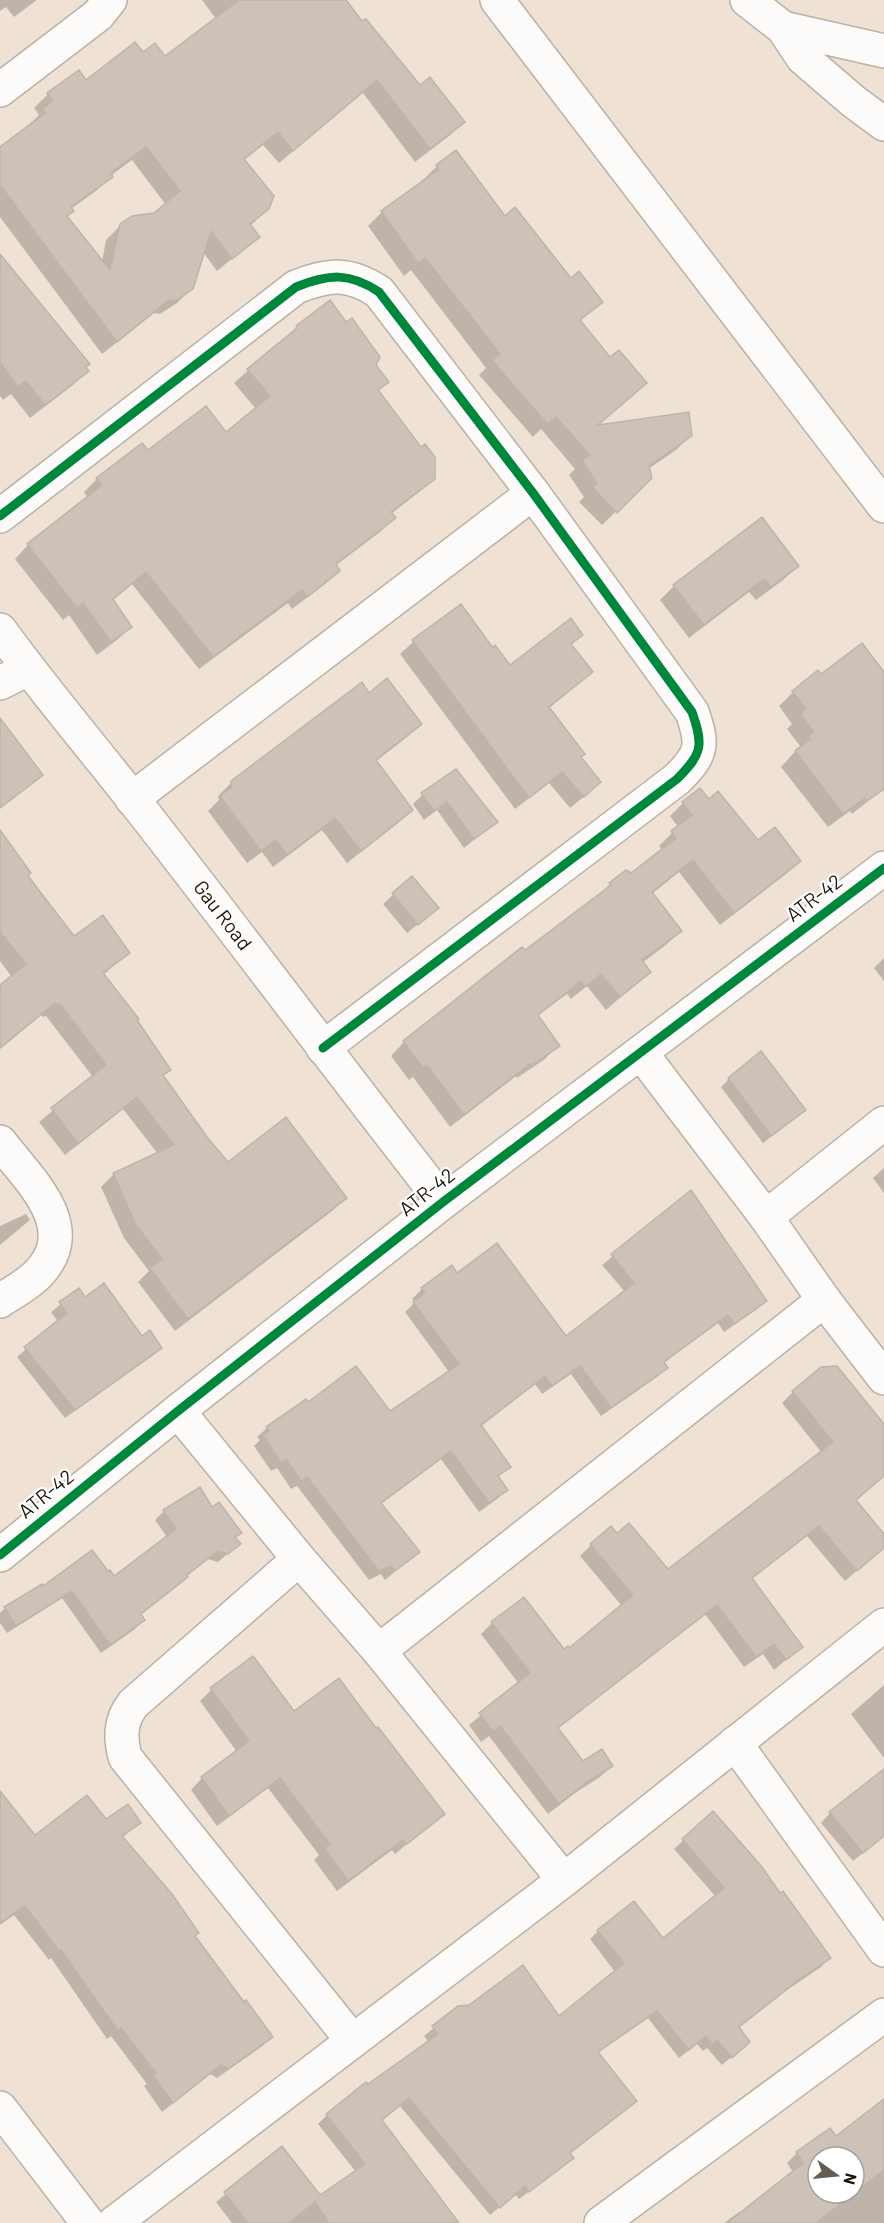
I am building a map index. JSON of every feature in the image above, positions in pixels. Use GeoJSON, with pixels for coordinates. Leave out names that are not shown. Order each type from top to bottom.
{"type":"FeatureCollection","features":[{"type":"Feature","properties":{"kind":"street"},"geometry":{"type":"LineString","coordinates":[[0,90],[98,15],[110,0]]}},
{"type":"Feature","properties":{"kind":"street"},"geometry":{"type":"LineString","coordinates":[[497,0],[884,506]]}},
{"type":"Feature","properties":{"kind":"street"},"geometry":{"type":"LineString","coordinates":[[747,0],[783,28],[803,58],[884,124]]}},
{"type":"Feature","properties":{"kind":"street"},"geometry":{"type":"LineString","coordinates":[[783,28],[884,51]]}},
{"type":"Feature","properties":{"kind":"street"},"geometry":{"type":"LineString","coordinates":[[0,516],[297,287],[316,279],[338,277],[361,280],[379,292],[533,493],[692,712],[700,735],[698,751],[691,764],[677,779],[322,1048]]}},
{"type":"Feature","properties":{"kind":"street"},"geometry":{"type":"LineString","coordinates":[[132,799],[533,493]]}},
{"type":"Feature","properties":{"kind":"street","name":"Gau Road"},"geometry":{"type":"LineString","coordinates":[[0,630],[14,676],[132,799],[443,1202]]}},
{"type":"Feature","properties":{"kind":"street","name":"ATR-42"},"geometry":{"type":"LineString","coordinates":[[0,1555],[177,1411],[443,1202],[884,868]]}},
{"type":"Feature","properties":{"kind":"street"},"geometry":{"type":"LineString","coordinates":[[641,1053],[766,1217],[824,1300],[884,1378]]}},
{"type":"Feature","properties":{"kind":"street"},"geometry":{"type":"LineString","coordinates":[[766,1217],[884,1123]]}},
{"type":"Feature","properties":{"kind":"street"},"geometry":{"type":"LineString","coordinates":[[0,1142],[44,1198],[56,1224],[55,1244],[48,1262],[36,1276],[0,1301]]}},
{"type":"Feature","properties":{"kind":"street"},"geometry":{"type":"LineString","coordinates":[[379,1651],[824,1300]]}},
{"type":"Feature","properties":{"kind":"street"},"geometry":{"type":"LineString","coordinates":[[177,1411],[298,1559],[379,1651],[564,1880]]}},
{"type":"Feature","properties":{"kind":"street"},"geometry":{"type":"LineString","coordinates":[[298,1559],[133,1704],[125,1714],[122,1743],[126,1757],[352,2040]]}},
{"type":"Feature","properties":{"kind":"street"},"geometry":{"type":"LineString","coordinates":[[114,2223],[564,1880],[884,1624]]}},
{"type":"Feature","properties":{"kind":"street"},"geometry":{"type":"LineString","coordinates":[[735,1743],[884,1950]]}},
{"type":"Feature","properties":{"kind":"street"},"geometry":{"type":"LineString","coordinates":[[601,2223],[884,2015]]}},
{"type":"Feature","properties":{"kind":"street"},"geometry":{"type":"LineString","coordinates":[[0,2108],[10,2143],[88,2223]]}},
{"type":"Feature","properties":{"kind":"building"},"geometry":{"type":"Polygon","coordinates":[[[239,0],[346,0],[362,21],[366,19],[420,85],[430,77],[465,122],[430,149],[377,80],[293,151],[278,132],[244,159],[274,196],[269,209],[250,224],[260,237],[232,259],[211,231],[193,289],[175,301],[169,300],[117,342],[0,185],[0,147],[45,113],[42,109],[53,101],[47,93],[79,70],[86,80],[135,42],[143,52],[155,43],[165,56],[239,0]],[[146,147],[111,173],[113,177],[71,207],[74,211],[67,216],[110,270],[120,224],[132,216],[154,213],[180,191],[146,147]]]}},
{"type":"Feature","properties":{"kind":"building"},"geometry":{"type":"Polygon","coordinates":[[[456,150],[505,216],[515,207],[571,278],[579,271],[603,302],[580,320],[610,357],[619,350],[647,383],[598,425],[689,412],[692,436],[649,466],[652,478],[617,513],[592,487],[597,483],[582,460],[590,455],[556,417],[548,424],[518,391],[492,360],[500,354],[425,258],[418,263],[381,211],[439,169],[436,165],[456,150]]]}},
{"type":"Feature","properties":{"kind":"building"},"geometry":{"type":"Polygon","coordinates":[[[0,254],[90,364],[86,367],[89,371],[45,405],[26,381],[18,387],[0,363],[0,254]]]}},
{"type":"Feature","properties":{"kind":"building"},"geometry":{"type":"Polygon","coordinates":[[[330,300],[346,322],[352,318],[380,357],[376,365],[389,382],[378,390],[421,447],[425,444],[435,457],[435,479],[391,512],[396,518],[336,564],[340,571],[307,597],[302,590],[213,657],[146,572],[113,599],[132,627],[111,642],[83,603],[77,608],[27,544],[102,485],[96,478],[142,443],[148,450],[206,406],[226,432],[270,396],[247,369],[330,300]]]}},
{"type":"Feature","properties":{"kind":"building"},"geometry":{"type":"Polygon","coordinates":[[[762,517],[799,566],[771,587],[764,579],[704,625],[673,585],[762,517]]]}},
{"type":"Feature","properties":{"kind":"building"},"geometry":{"type":"Polygon","coordinates":[[[461,604],[493,648],[495,645],[510,665],[571,618],[583,635],[571,644],[593,672],[549,707],[585,754],[581,757],[601,782],[584,797],[562,772],[529,798],[412,640],[461,604]]]}},
{"type":"Feature","properties":{"kind":"building"},"geometry":{"type":"Polygon","coordinates":[[[862,643],[884,672],[884,789],[867,801],[865,798],[843,814],[795,751],[810,739],[808,736],[814,732],[800,714],[806,709],[792,691],[818,670],[821,674],[862,643]]]}},
{"type":"Feature","properties":{"kind":"building"},"geometry":{"type":"Polygon","coordinates":[[[387,678],[422,724],[376,760],[413,810],[361,851],[335,818],[287,855],[276,840],[261,851],[220,796],[232,787],[231,781],[362,682],[369,693],[387,678]]]}},
{"type":"Feature","properties":{"kind":"building"},"geometry":{"type":"Polygon","coordinates":[[[0,718],[43,775],[0,808],[0,718]]]}},
{"type":"Feature","properties":{"kind":"building"},"geometry":{"type":"Polygon","coordinates":[[[456,769],[498,822],[474,839],[447,802],[434,811],[421,793],[456,769]]]}},
{"type":"Feature","properties":{"kind":"building"},"geometry":{"type":"Polygon","coordinates":[[[700,788],[709,799],[718,791],[758,840],[775,827],[801,861],[734,913],[693,860],[652,892],[682,931],[642,960],[651,972],[620,997],[601,974],[585,987],[581,981],[538,1015],[560,1046],[531,1066],[530,1064],[464,1115],[427,1065],[423,1068],[403,1041],[522,947],[525,950],[611,885],[609,883],[626,870],[631,873],[676,838],[671,831],[692,815],[682,802],[700,788]]]}},
{"type":"Feature","properties":{"kind":"building"},"geometry":{"type":"Polygon","coordinates":[[[0,830],[31,873],[28,876],[74,936],[103,915],[130,953],[103,973],[139,1019],[137,1020],[171,1070],[163,1075],[207,1137],[228,1162],[286,1117],[347,1198],[188,1319],[150,1268],[162,1259],[136,1225],[113,1173],[174,1145],[137,1097],[78,1144],[51,1108],[106,1065],[60,1004],[55,1003],[0,1048],[0,985],[26,964],[0,932],[0,830]]]}},
{"type":"Feature","properties":{"kind":"building"},"geometry":{"type":"Polygon","coordinates":[[[412,876],[439,908],[418,925],[392,893],[412,876]]]}},
{"type":"Feature","properties":{"kind":"building"},"geometry":{"type":"Polygon","coordinates":[[[761,1051],[806,1110],[771,1136],[728,1078],[761,1051]]]}},
{"type":"Feature","properties":{"kind":"building"},"geometry":{"type":"Polygon","coordinates":[[[691,1190],[767,1301],[734,1324],[728,1315],[664,1362],[668,1368],[611,1408],[580,1366],[552,1386],[545,1376],[481,1425],[511,1467],[498,1476],[508,1490],[489,1503],[451,1451],[381,1503],[420,1552],[395,1571],[391,1566],[379,1571],[307,1477],[301,1481],[286,1459],[281,1463],[263,1435],[269,1431],[266,1427],[306,1399],[308,1402],[356,1366],[390,1411],[459,1364],[413,1302],[425,1293],[421,1288],[452,1265],[457,1273],[497,1243],[566,1336],[634,1283],[611,1254],[691,1190]]]}},
{"type":"Feature","properties":{"kind":"building"},"geometry":{"type":"Polygon","coordinates":[[[104,1283],[142,1336],[150,1330],[162,1348],[75,1410],[24,1347],[67,1313],[59,1302],[79,1288],[85,1297],[104,1283]]]}},
{"type":"Feature","properties":{"kind":"building"},"geometry":{"type":"Polygon","coordinates":[[[837,1366],[884,1424],[884,1476],[856,1500],[884,1534],[884,1548],[857,1571],[819,1526],[752,1578],[803,1647],[786,1660],[774,1644],[756,1657],[717,1605],[558,1728],[583,1761],[602,1749],[613,1766],[587,1782],[559,1804],[500,1726],[493,1732],[479,1713],[530,1673],[491,1622],[524,1597],[564,1649],[568,1646],[569,1648],[633,1595],[590,1544],[611,1526],[617,1533],[629,1523],[668,1569],[833,1442],[792,1391],[821,1367],[837,1366]]]}},
{"type":"Feature","properties":{"kind":"building"},"geometry":{"type":"Polygon","coordinates":[[[200,1487],[212,1507],[219,1502],[242,1533],[235,1537],[241,1544],[228,1554],[218,1551],[187,1575],[188,1577],[141,1614],[145,1620],[110,1645],[72,1591],[16,1626],[4,1607],[42,1584],[43,1586],[92,1550],[114,1576],[176,1529],[163,1510],[200,1487]]]}},
{"type":"Feature","properties":{"kind":"building"},"geometry":{"type":"Polygon","coordinates":[[[253,1656],[294,1711],[339,1678],[445,1814],[407,1844],[403,1840],[348,1881],[324,1848],[330,1844],[280,1778],[229,1816],[201,1777],[249,1741],[210,1688],[253,1656]]]}},
{"type":"Feature","properties":{"kind":"building"},"geometry":{"type":"Polygon","coordinates":[[[884,1769],[884,1836],[863,1853],[829,1812],[884,1769]]]}},
{"type":"Feature","properties":{"kind":"building"},"geometry":{"type":"Polygon","coordinates":[[[0,1791],[35,1835],[87,1795],[106,1819],[128,1804],[141,1823],[122,1836],[172,1894],[199,1933],[195,1936],[273,2037],[228,2069],[221,2065],[173,2103],[153,2075],[156,2073],[121,2028],[118,2031],[61,1950],[59,1951],[25,1906],[0,1923],[0,1791]]]}},
{"type":"Feature","properties":{"kind":"building"},"geometry":{"type":"Polygon","coordinates":[[[713,1811],[762,1867],[780,1893],[783,1891],[831,1958],[797,1981],[739,2027],[750,2042],[732,2058],[717,2040],[712,2044],[706,2036],[689,2050],[657,2011],[598,2052],[637,2101],[570,2153],[574,2158],[529,2192],[525,2186],[500,2208],[409,2098],[382,2120],[459,2223],[329,2223],[315,2202],[289,2223],[248,2223],[224,2192],[282,2146],[320,2195],[365,2164],[326,2114],[366,2082],[368,2084],[438,2034],[432,2026],[458,2006],[469,2005],[523,1965],[559,2016],[624,1963],[597,1930],[634,1901],[663,1938],[724,1888],[682,1839],[713,1811]]]}},
{"type":"Feature","properties":{"kind":"building"},"geometry":{"type":"Polygon","coordinates":[[[884,2099],[884,2170],[866,2184],[866,2145],[806,2145],[806,2205],[839,2205],[816,2223],[727,2223],[803,2163],[796,2152],[830,2128],[836,2136],[884,2099]]]}},
{"type":"Feature","properties":{"kind":"cycle path"},"geometry":{"type":"LineString","coordinates":[[0,516],[296,287],[319,279],[348,278],[379,292],[533,493],[692,712],[698,733],[698,749],[692,763],[677,779],[323,1048]]}},
{"type":"Feature","properties":{"kind":"cycle path"},"geometry":{"type":"LineString","coordinates":[[0,1555],[443,1202],[884,868]]}}]}
